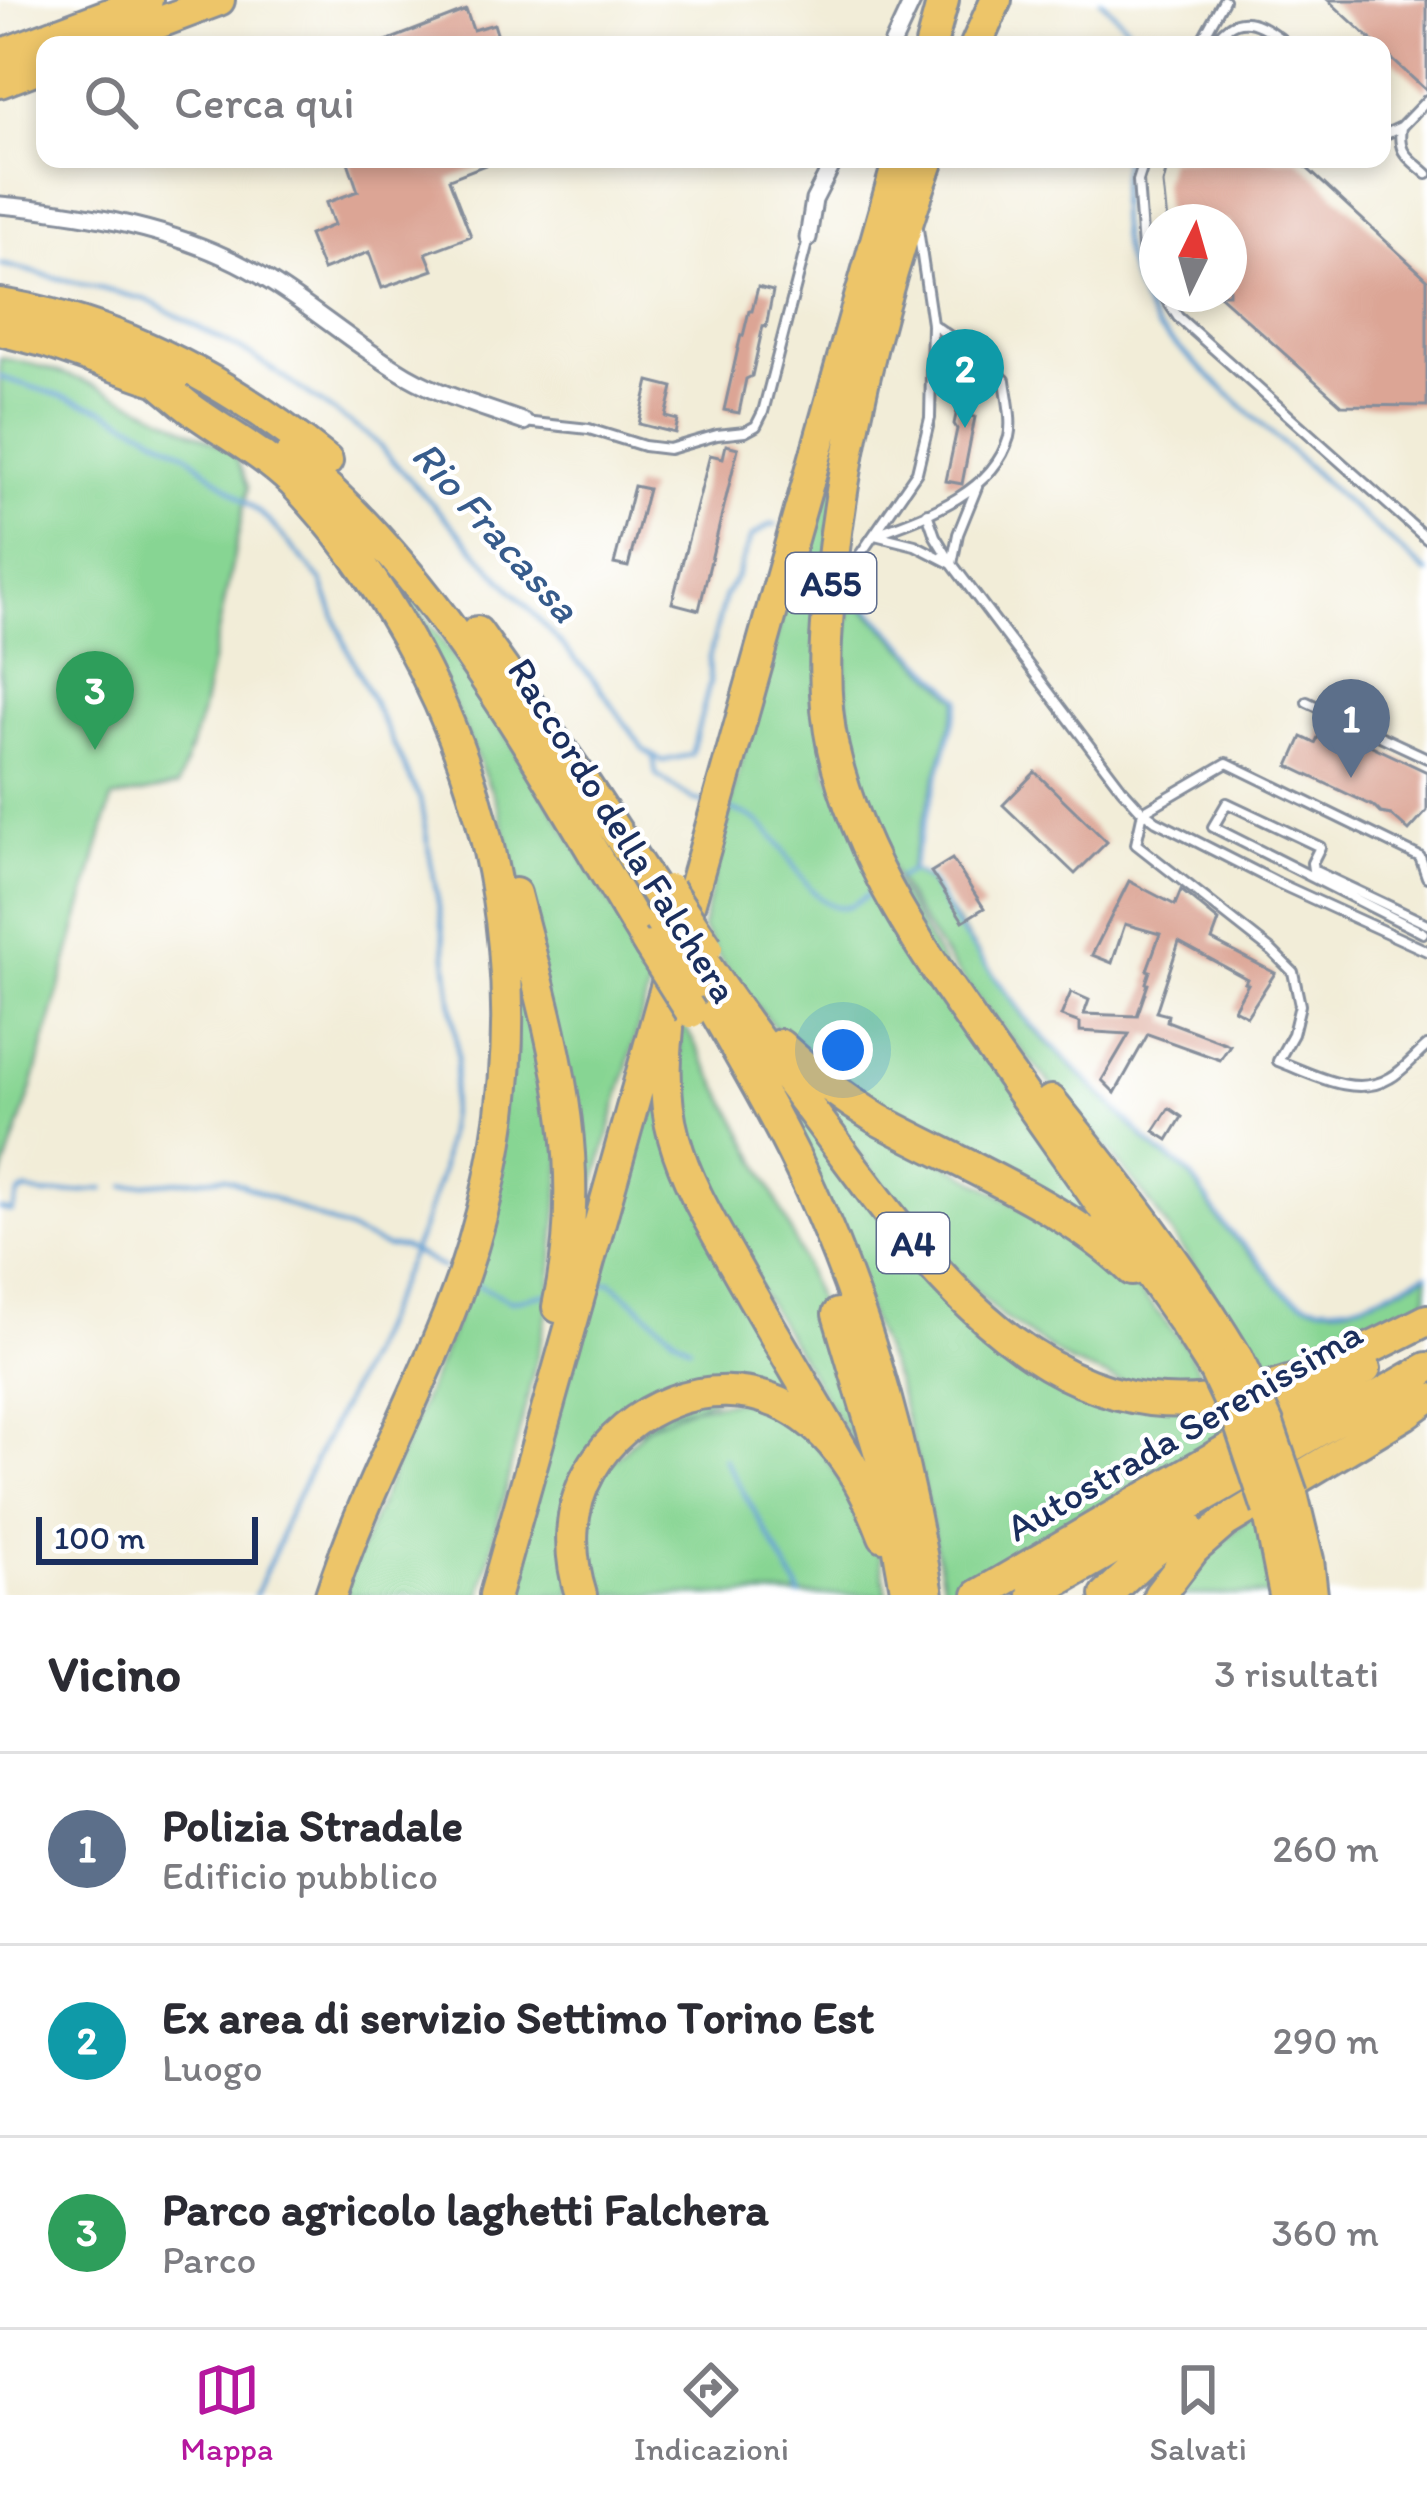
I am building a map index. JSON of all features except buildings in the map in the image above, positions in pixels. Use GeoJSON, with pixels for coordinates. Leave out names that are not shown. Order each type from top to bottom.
{"type":"FeatureCollection","features":[{"type":"Feature","properties":{"kind":"highway"},"geometry":{"type":"LineString","coordinates":[[50,36],[146,0]]}},
{"type":"Feature","properties":{"kind":"highway"},"geometry":{"type":"LineString","coordinates":[[123,36],[219,0]]}},
{"type":"Feature","properties":{"kind":"highway"},"geometry":{"type":"LineString","coordinates":[[933,36],[943,0]]}},
{"type":"Feature","properties":{"kind":"highway"},"geometry":{"type":"LineString","coordinates":[[980,36],[996,0]]}},
{"type":"Feature","properties":{"kind":"highway"},"geometry":{"type":"LineString","coordinates":[[0,55],[36,41]]}},
{"type":"Feature","properties":{"kind":"highway"},"geometry":{"type":"LineString","coordinates":[[0,82],[36,68]]}},
{"type":"Feature","properties":{"kind":"highway","name":"A55"},"geometry":{"type":"LineString","coordinates":[[856,1473],[698,1200],[673,1137],[665,1086],[666,1046],[704,851],[896,168]]}},
{"type":"Feature","properties":{"kind":"highway","name":"A55"},"geometry":{"type":"LineString","coordinates":[[926,168],[894,262],[854,423],[836,534],[825,671],[833,748],[858,826],[902,916],[950,990],[1003,1042],[1181,1268],[1226,1364]]}},
{"type":"Feature","properties":{"kind":"highway","name":"Raccordo della Falchera"},"geometry":{"type":"LineString","coordinates":[[0,304],[62,318],[156,352],[257,408],[329,462],[417,551],[456,602],[637,864],[660,915]]}},
{"type":"Feature","properties":{"kind":"highway","name":"Raccordo della Falchera"},"geometry":{"type":"LineString","coordinates":[[0,330],[155,379],[238,418],[341,500],[391,553],[660,915],[700,976],[831,1295],[917,1593]]}},
{"type":"Feature","properties":{"kind":"highway"},"geometry":{"type":"LineString","coordinates":[[155,379],[295,484],[376,586],[420,662],[502,840],[560,1069],[572,1165],[564,1280],[514,1531]]}},
{"type":"Feature","properties":{"kind":"highway"},"geometry":{"type":"LineString","coordinates":[[331,1595],[464,1274],[485,1203],[500,1120],[508,1037],[506,952],[487,836],[454,738]]}},
{"type":"Feature","properties":{"kind":"highway"},"geometry":{"type":"LineString","coordinates":[[495,1595],[704,851]]}},
{"type":"Feature","properties":{"kind":"highway","name":"A4"},"geometry":{"type":"LineString","coordinates":[[660,915],[700,976],[916,1247],[979,1313],[1065,1373],[1124,1396],[1210,1399],[1328,1367],[1427,1320]]}},
{"type":"Feature","properties":{"kind":"highway"},"geometry":{"type":"LineString","coordinates":[[700,976],[758,1020],[826,1086],[879,1120],[1091,1235],[1226,1364],[1240,1422],[1308,1559],[1312,1595]]}},
{"type":"Feature","properties":{"kind":"highway"},"geometry":{"type":"LineString","coordinates":[[950,990],[1183,1321]]}},
{"type":"Feature","properties":{"kind":"highway","name":"Autostrada Serenissima"},"geometry":{"type":"LineString","coordinates":[[979,1595],[1427,1332]]}},
{"type":"Feature","properties":{"kind":"highway","name":"Autostrada Serenissima"},"geometry":{"type":"LineString","coordinates":[[1033,1595],[1427,1368]]}},
{"type":"Feature","properties":{"kind":"highway"},"geometry":{"type":"LineString","coordinates":[[1106,1595],[1176,1534],[1427,1388]]}},
{"type":"Feature","properties":{"kind":"highway"},"geometry":{"type":"LineString","coordinates":[[581,1595],[574,1568],[573,1527],[589,1472],[636,1420],[668,1402],[722,1391],[781,1404],[824,1435],[856,1473],[917,1593]]}},
{"type":"Feature","properties":{"kind":"highway"},"geometry":{"type":"LineString","coordinates":[[1159,1595],[1194,1549],[1225,1522],[1427,1398]]}},
{"type":"Feature","properties":{"kind":"highway"},"geometry":{"type":"LineString","coordinates":[[1280,1501],[1286,1595]]}},
{"type":"Feature","properties":{"kind":"street"},"geometry":{"type":"LineString","coordinates":[[896,36],[913,0]]}},
{"type":"Feature","properties":{"kind":"street"},"geometry":{"type":"LineString","coordinates":[[808,238],[814,200],[830,168]]}},
{"type":"Feature","properties":{"kind":"street"},"geometry":{"type":"LineString","coordinates":[[0,205],[113,222],[224,256],[305,303],[414,380],[524,422]]}},
{"type":"Feature","properties":{"kind":"lane"},"geometry":{"type":"LineString","coordinates":[[1204,36],[1224,0]]}},
{"type":"Feature","properties":{"kind":"lane"},"geometry":{"type":"LineString","coordinates":[[1219,36],[1237,22],[1267,26],[1278,36]]}},
{"type":"Feature","properties":{"kind":"lane"},"geometry":{"type":"LineString","coordinates":[[1391,132],[1427,100]]}},
{"type":"Feature","properties":{"kind":"lane"},"geometry":{"type":"LineString","coordinates":[[1401,127],[1403,153],[1427,174]]}},
{"type":"Feature","properties":{"kind":"lane"},"geometry":{"type":"LineString","coordinates":[[842,592],[853,565],[917,472],[930,418],[932,324],[919,219],[935,168]]}},
{"type":"Feature","properties":{"kind":"lane"},"geometry":{"type":"LineString","coordinates":[[1140,204],[1142,168]]}},
{"type":"Feature","properties":{"kind":"lane"},"geometry":{"type":"LineString","coordinates":[[524,422],[589,429],[657,448],[679,448],[752,429],[763,412],[808,238]]}},
{"type":"Feature","properties":{"kind":"lane"},"geometry":{"type":"LineString","coordinates":[[1175,312],[1427,539]]}},
{"type":"Feature","properties":{"kind":"lane"},"geometry":{"type":"LineString","coordinates":[[875,535],[927,514],[977,485],[995,464],[1010,434],[1005,380],[932,324]]}},
{"type":"Feature","properties":{"kind":"lane"},"geometry":{"type":"LineString","coordinates":[[952,564],[977,485]]}},
{"type":"Feature","properties":{"kind":"lane"},"geometry":{"type":"LineString","coordinates":[[927,514],[952,564],[1143,812],[1278,883],[1422,950],[1426,928]]}},
{"type":"Feature","properties":{"kind":"lane"},"geometry":{"type":"LineString","coordinates":[[875,535],[916,545],[952,564]]}},
{"type":"Feature","properties":{"kind":"lane"},"geometry":{"type":"LineString","coordinates":[[825,671],[838,625]]}},
{"type":"Feature","properties":{"kind":"lane"},"geometry":{"type":"LineString","coordinates":[[1306,702],[1427,758]]}},
{"type":"Feature","properties":{"kind":"lane"},"geometry":{"type":"LineString","coordinates":[[1427,877],[1420,857],[1227,763],[1143,812],[1136,844],[1293,972],[1300,1005],[1293,1034],[1278,1061],[1342,1084],[1368,1086],[1390,1078],[1427,1046]]}},
{"type":"Feature","properties":{"kind":"lane"},"geometry":{"type":"LineString","coordinates":[[1227,803],[1320,847],[1313,870],[1426,928],[1214,827],[1227,803]]}},
{"type":"Feature","properties":{"kind":"green space"},"geometry":{"type":"Polygon","coordinates":[[[853,354],[827,771],[1101,1228],[890,1118],[784,1039],[733,978],[702,928],[734,789],[853,354]]]}},
{"type":"Feature","properties":{"kind":"green space"},"geometry":{"type":"Polygon","coordinates":[[[0,358],[91,384],[234,452],[248,487],[201,715],[178,786],[112,799],[32,1088],[0,1184],[0,358]]]}},
{"type":"Feature","properties":{"kind":"green space"},"geometry":{"type":"Polygon","coordinates":[[[363,539],[480,695],[653,973],[581,1235],[530,924],[498,806],[448,692],[363,539]]]}},
{"type":"Feature","properties":{"kind":"green space"},"geometry":{"type":"Polygon","coordinates":[[[853,598],[958,700],[909,869],[928,881],[1028,1024],[1159,1154],[1188,1175],[1223,1226],[1284,1292],[1306,1303],[1341,1307],[1376,1298],[1427,1275],[1427,1304],[1344,1349],[1266,1377],[1144,1195],[975,995],[914,910],[889,864],[862,791],[848,715],[845,656],[853,598]]]}},
{"type":"Feature","properties":{"kind":"green space"},"geometry":{"type":"Polygon","coordinates":[[[519,950],[562,1157],[549,1305],[481,1595],[341,1595],[456,1321],[519,950]]]}},
{"type":"Feature","properties":{"kind":"green space"},"geometry":{"type":"Polygon","coordinates":[[[679,1016],[790,1230],[835,1352],[873,1477],[716,1218],[680,1129],[679,1016]]]}},
{"type":"Feature","properties":{"kind":"green space"},"geometry":{"type":"Polygon","coordinates":[[[654,1072],[807,1407],[747,1384],[591,1450],[571,1595],[506,1595],[654,1072]]]}},
{"type":"Feature","properties":{"kind":"green space"},"geometry":{"type":"Polygon","coordinates":[[[811,1084],[1115,1262],[1186,1346],[1208,1388],[1134,1387],[1071,1363],[1001,1316],[946,1261],[824,1111],[811,1084]]]}},
{"type":"Feature","properties":{"kind":"green space"},"geometry":{"type":"Polygon","coordinates":[[[786,1099],[1052,1381],[1283,1398],[1284,1403],[945,1593],[896,1382],[781,1102],[786,1099]]]}},
{"type":"Feature","properties":{"kind":"green space"},"geometry":{"type":"Polygon","coordinates":[[[742,1400],[807,1428],[877,1537],[887,1595],[590,1595],[580,1565],[596,1477],[664,1411],[742,1400]]]}},
{"type":"Feature","properties":{"kind":"green space"},"geometry":{"type":"Polygon","coordinates":[[[1257,1509],[1274,1595],[1168,1595],[1257,1509]]]}},
{"type":"Feature","properties":{"kind":"waterway"},"geometry":{"type":"LineString","coordinates":[[1101,0],[1133,36]]}},
{"type":"Feature","properties":{"kind":"waterway"},"geometry":{"type":"LineString","coordinates":[[1123,168],[1119,206],[1123,247],[1135,287],[1157,328],[1427,573]]}},
{"type":"Feature","properties":{"kind":"waterway","name":"Rio Fracassa"},"geometry":{"type":"LineString","coordinates":[[0,264],[147,300],[251,355],[372,438],[596,682],[645,751],[662,761],[691,755],[725,595],[751,537],[776,525]]}},
{"type":"Feature","properties":{"kind":"waterway"},"geometry":{"type":"LineString","coordinates":[[0,377],[102,409],[143,429],[187,454],[268,520],[321,580],[346,646],[420,799],[458,1056],[441,1173],[421,1232],[255,1595]]}},
{"type":"Feature","properties":{"kind":"waterway","name":"Rio Fracassa"},"geometry":{"type":"LineString","coordinates":[[860,600],[960,699],[911,870]]}},
{"type":"Feature","properties":{"kind":"waterway"},"geometry":{"type":"LineString","coordinates":[[653,755],[656,775],[705,803]]}},
{"type":"Feature","properties":{"kind":"waterway"},"geometry":{"type":"LineString","coordinates":[[730,809],[764,827],[825,902],[845,907],[871,893]]}},
{"type":"Feature","properties":{"kind":"waterway"},"geometry":{"type":"LineString","coordinates":[[899,877],[911,870],[929,880],[955,924],[1029,1022],[1159,1152],[1188,1173],[1228,1230],[1288,1294],[1306,1302],[1341,1306],[1377,1297],[1427,1273]]}},
{"type":"Feature","properties":{"kind":"waterway"},"geometry":{"type":"LineString","coordinates":[[125,1186],[224,1177],[386,1247],[403,1247],[443,1268]]}},
{"type":"Feature","properties":{"kind":"waterway"},"geometry":{"type":"LineString","coordinates":[[0,1209],[12,1212],[19,1194],[26,1190],[45,1195],[104,1189]]}},
{"type":"Feature","properties":{"kind":"waterway"},"geometry":{"type":"LineString","coordinates":[[471,1282],[511,1301],[549,1293]]}},
{"type":"Feature","properties":{"kind":"waterway"},"geometry":{"type":"LineString","coordinates":[[593,1286],[611,1282],[689,1346]]}},
{"type":"Feature","properties":{"kind":"waterway"},"geometry":{"type":"LineString","coordinates":[[724,1458],[800,1595]]}},
{"type":"Feature","properties":{"kind":"place","name":"Ex area di servizio Settimo Torino Est"},"geometry":{"type":"Point","coordinates":[965,428]}},
{"type":"Feature","properties":{"kind":"place","name":"Parco agricolo laghetti Falchera"},"geometry":{"type":"Point","coordinates":[95,750]}},
{"type":"Feature","properties":{"kind":"place","name":"Polizia Stradale"},"geometry":{"type":"Point","coordinates":[1351,778]}}]}
